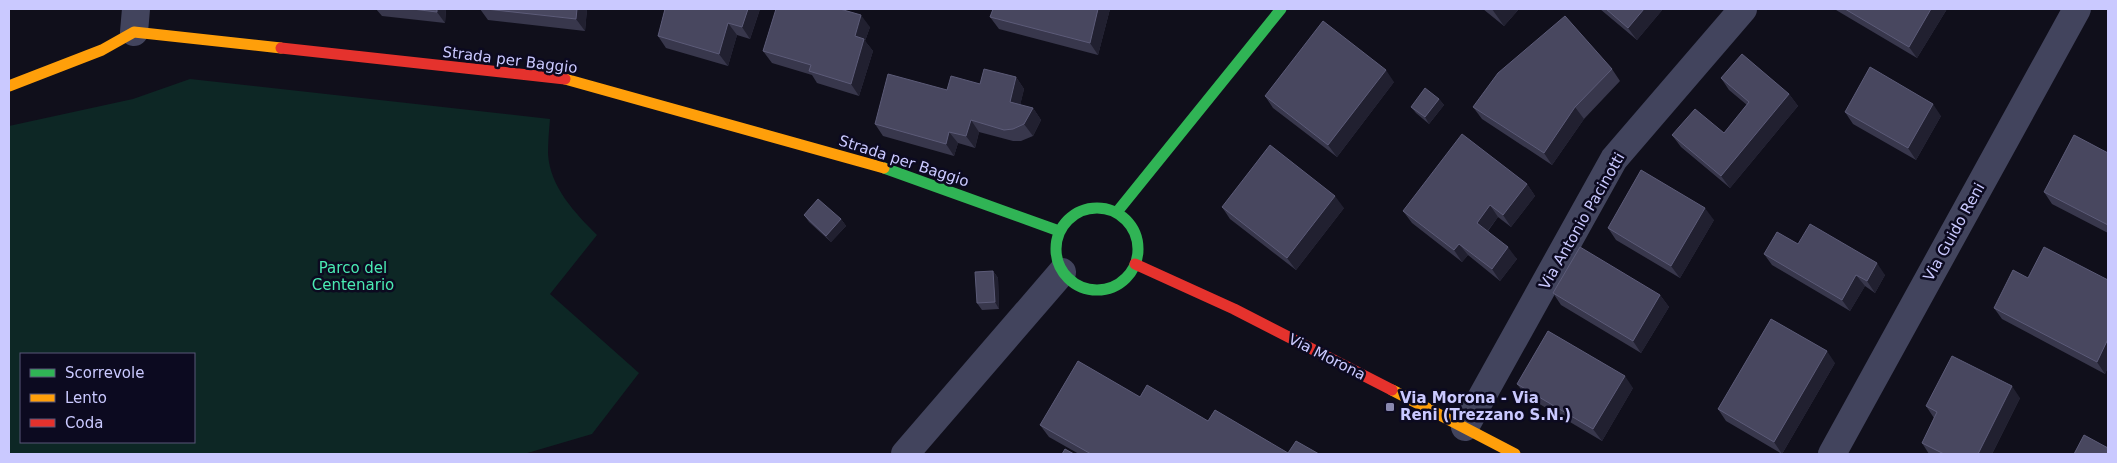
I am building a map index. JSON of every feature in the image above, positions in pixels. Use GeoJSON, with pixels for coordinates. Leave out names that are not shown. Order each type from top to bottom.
{"type":"FeatureCollection","features":[{"type":"Feature","properties":{"kind":"street"},"geometry":{"type":"LineString","coordinates":[[1117,212],[1281,9]]}},
{"type":"Feature","properties":{"kind":"street","name":"Via Antonio Pacinotti"},"geometry":{"type":"LineString","coordinates":[[1465,427],[1614,159],[1743,9]]}},
{"type":"Feature","properties":{"kind":"street","name":"Via Guido Reni"},"geometry":{"type":"LineString","coordinates":[[1832,454],[2077,9]]}},
{"type":"Feature","properties":{"kind":"street","name":"Strada per Baggio"},"geometry":{"type":"LineString","coordinates":[[9,86],[102,50],[135,20],[564,79],[876,165],[1059,231]]}},
{"type":"Feature","properties":{"kind":"street"},"geometry":{"type":"LineString","coordinates":[[1107,208],[1117,212],[1132,226],[1136,234],[1138,244],[1136,264],[1122,282],[1101,290],[1079,286],[1062,272],[1056,256],[1059,231],[1074,214],[1084,209],[1107,208]]}},
{"type":"Feature","properties":{"kind":"street","name":"Via Morona"},"geometry":{"type":"LineString","coordinates":[[1136,264],[1234,309],[1516,454]]}},
{"type":"Feature","properties":{"kind":"street"},"geometry":{"type":"LineString","coordinates":[[905,454],[1062,272]]}},
{"type":"Feature","properties":{"kind":"green space","name":"Parco del Centenario"},"geometry":{"type":"Polygon","coordinates":[[[190,79],[550,119],[548,154],[553,177],[565,199],[597,235],[550,294],[639,373],[592,434],[524,454],[9,454],[9,126],[133,99],[190,79]]]}},
{"type":"Feature","properties":{"kind":"building"},"geometry":{"type":"Polygon","coordinates":[[[412,9],[437,9],[437,12],[412,9]]]}},
{"type":"Feature","properties":{"kind":"building"},"geometry":{"type":"Polygon","coordinates":[[[486,9],[577,9],[576,19],[486,9]]]}},
{"type":"Feature","properties":{"kind":"building"},"geometry":{"type":"Polygon","coordinates":[[[665,9],[748,9],[742,27],[728,23],[719,54],[658,36],[665,9]]]}},
{"type":"Feature","properties":{"kind":"building"},"geometry":{"type":"Polygon","coordinates":[[[776,9],[840,9],[861,15],[855,36],[864,39],[851,84],[809,71],[811,65],[763,51],[776,9]]]}},
{"type":"Feature","properties":{"kind":"building"},"geometry":{"type":"Polygon","coordinates":[[[993,9],[1098,9],[1090,43],[990,17],[993,9]]]}},
{"type":"Feature","properties":{"kind":"building"},"geometry":{"type":"Polygon","coordinates":[[[1606,9],[1644,9],[1628,28],[1606,9]]]}},
{"type":"Feature","properties":{"kind":"building"},"geometry":{"type":"Polygon","coordinates":[[[1845,9],[1931,9],[1909,47],[1845,9]]]}},
{"type":"Feature","properties":{"kind":"building"},"geometry":{"type":"Polygon","coordinates":[[[1565,16],[1612,69],[1575,107],[1544,153],[1473,107],[1498,73],[1565,16]]]}},
{"type":"Feature","properties":{"kind":"building"},"geometry":{"type":"Polygon","coordinates":[[[1323,21],[1386,70],[1328,145],[1265,96],[1323,21]]]}},
{"type":"Feature","properties":{"kind":"building"},"geometry":{"type":"Polygon","coordinates":[[[1742,54],[1789,94],[1721,176],[1672,135],[1695,109],[1724,133],[1749,102],[1721,78],[1742,54]]]}},
{"type":"Feature","properties":{"kind":"building"},"geometry":{"type":"Polygon","coordinates":[[[1870,67],[1933,104],[1908,148],[1845,112],[1870,67]]]}},
{"type":"Feature","properties":{"kind":"building"},"geometry":{"type":"Polygon","coordinates":[[[984,69],[1016,77],[1010,102],[1033,108],[1024,124],[1013,129],[1004,130],[971,120],[966,136],[949,132],[946,144],[875,124],[888,74],[947,90],[951,76],[980,84],[984,69]]]}},
{"type":"Feature","properties":{"kind":"building"},"geometry":{"type":"Polygon","coordinates":[[[1425,88],[1439,99],[1425,117],[1411,107],[1425,88]]]}},
{"type":"Feature","properties":{"kind":"building"},"geometry":{"type":"Polygon","coordinates":[[[1462,134],[1527,184],[1503,215],[1490,205],[1477,223],[1508,247],[1492,269],[1459,244],[1454,250],[1403,211],[1462,134]]]}},
{"type":"Feature","properties":{"kind":"building"},"geometry":{"type":"Polygon","coordinates":[[[2074,135],[2108,153],[2108,225],[2044,192],[2074,135]]]}},
{"type":"Feature","properties":{"kind":"building"},"geometry":{"type":"Polygon","coordinates":[[[1270,145],[1335,196],[1287,258],[1222,207],[1270,145]]]}},
{"type":"Feature","properties":{"kind":"building"},"geometry":{"type":"Polygon","coordinates":[[[1641,170],[1705,208],[1671,266],[1608,228],[1641,170]]]}},
{"type":"Feature","properties":{"kind":"building"},"geometry":{"type":"Polygon","coordinates":[[[818,199],[841,219],[826,236],[804,215],[818,199]]]}},
{"type":"Feature","properties":{"kind":"building"},"geometry":{"type":"Polygon","coordinates":[[[1810,224],[1877,263],[1867,281],[1856,275],[1842,300],[1764,254],[1777,232],[1798,244],[1810,224]]]}},
{"type":"Feature","properties":{"kind":"building"},"geometry":{"type":"Polygon","coordinates":[[[1580,247],[1660,295],[1633,341],[1553,293],[1580,247]]]}},
{"type":"Feature","properties":{"kind":"building"},"geometry":{"type":"Polygon","coordinates":[[[2044,247],[2108,280],[2108,339],[2097,362],[1994,308],[2013,270],[2028,278],[2044,247]]]}},
{"type":"Feature","properties":{"kind":"building"},"geometry":{"type":"Polygon","coordinates":[[[993,271],[995,302],[977,303],[975,272],[993,271]]]}},
{"type":"Feature","properties":{"kind":"building"},"geometry":{"type":"Polygon","coordinates":[[[1771,319],[1827,351],[1774,442],[1718,409],[1771,319]]]}},
{"type":"Feature","properties":{"kind":"building"},"geometry":{"type":"Polygon","coordinates":[[[1548,331],[1625,376],[1593,429],[1517,384],[1548,331]]]}},
{"type":"Feature","properties":{"kind":"building"},"geometry":{"type":"Polygon","coordinates":[[[1952,356],[2012,386],[1978,454],[1944,454],[1922,443],[1937,412],[1926,406],[1952,356]]]}},
{"type":"Feature","properties":{"kind":"building"},"geometry":{"type":"Polygon","coordinates":[[[1078,361],[1140,397],[1147,385],[1208,421],[1215,410],[1288,453],[1296,441],[1319,454],[1091,454],[1040,425],[1078,361]]]}},
{"type":"Feature","properties":{"kind":"building"},"geometry":{"type":"Polygon","coordinates":[[[2084,435],[2108,448],[2108,454],[2074,454],[2084,435]]]}},
{"type":"Feature","properties":{"kind":"building"},"geometry":{"type":"Polygon","coordinates":[[[1065,449],[1074,454],[1062,454],[1065,449]]]}},
{"type":"Feature","properties":{"kind":"traffic: fast"},"geometry":{"type":"LineString","coordinates":[[1117,212],[1281,9]]}},
{"type":"Feature","properties":{"kind":"traffic: fast"},"geometry":{"type":"LineString","coordinates":[[884,168],[1059,231]]}},
{"type":"Feature","properties":{"kind":"traffic: fast"},"geometry":{"type":"LineString","coordinates":[[1089,208],[1105,208],[1120,215],[1131,226],[1138,241],[1138,249],[1135,265],[1126,278],[1105,290],[1089,290],[1074,283],[1063,272],[1056,257],[1056,241],[1063,226],[1074,215],[1089,208]]}},
{"type":"Feature","properties":{"kind":"traffic: slow"},"geometry":{"type":"LineString","coordinates":[[9,86],[102,50],[134,32],[281,48]]}},
{"type":"Feature","properties":{"kind":"traffic: slow"},"geometry":{"type":"LineString","coordinates":[[565,79],[884,168]]}},
{"type":"Feature","properties":{"kind":"traffic: slow"},"geometry":{"type":"LineString","coordinates":[[1392,390],[1515,454]]}},
{"type":"Feature","properties":{"kind":"traffic: jam"},"geometry":{"type":"LineString","coordinates":[[281,48],[565,79]]}},
{"type":"Feature","properties":{"kind":"traffic: jam"},"geometry":{"type":"LineString","coordinates":[[1135,264],[1234,309],[1392,390]]}},
{"type":"Feature","properties":{"kind":"place","name":"Via Morona - Via Reni (Trezzano S.N.)"},"geometry":{"type":"Point","coordinates":[1390,407]}}]}
